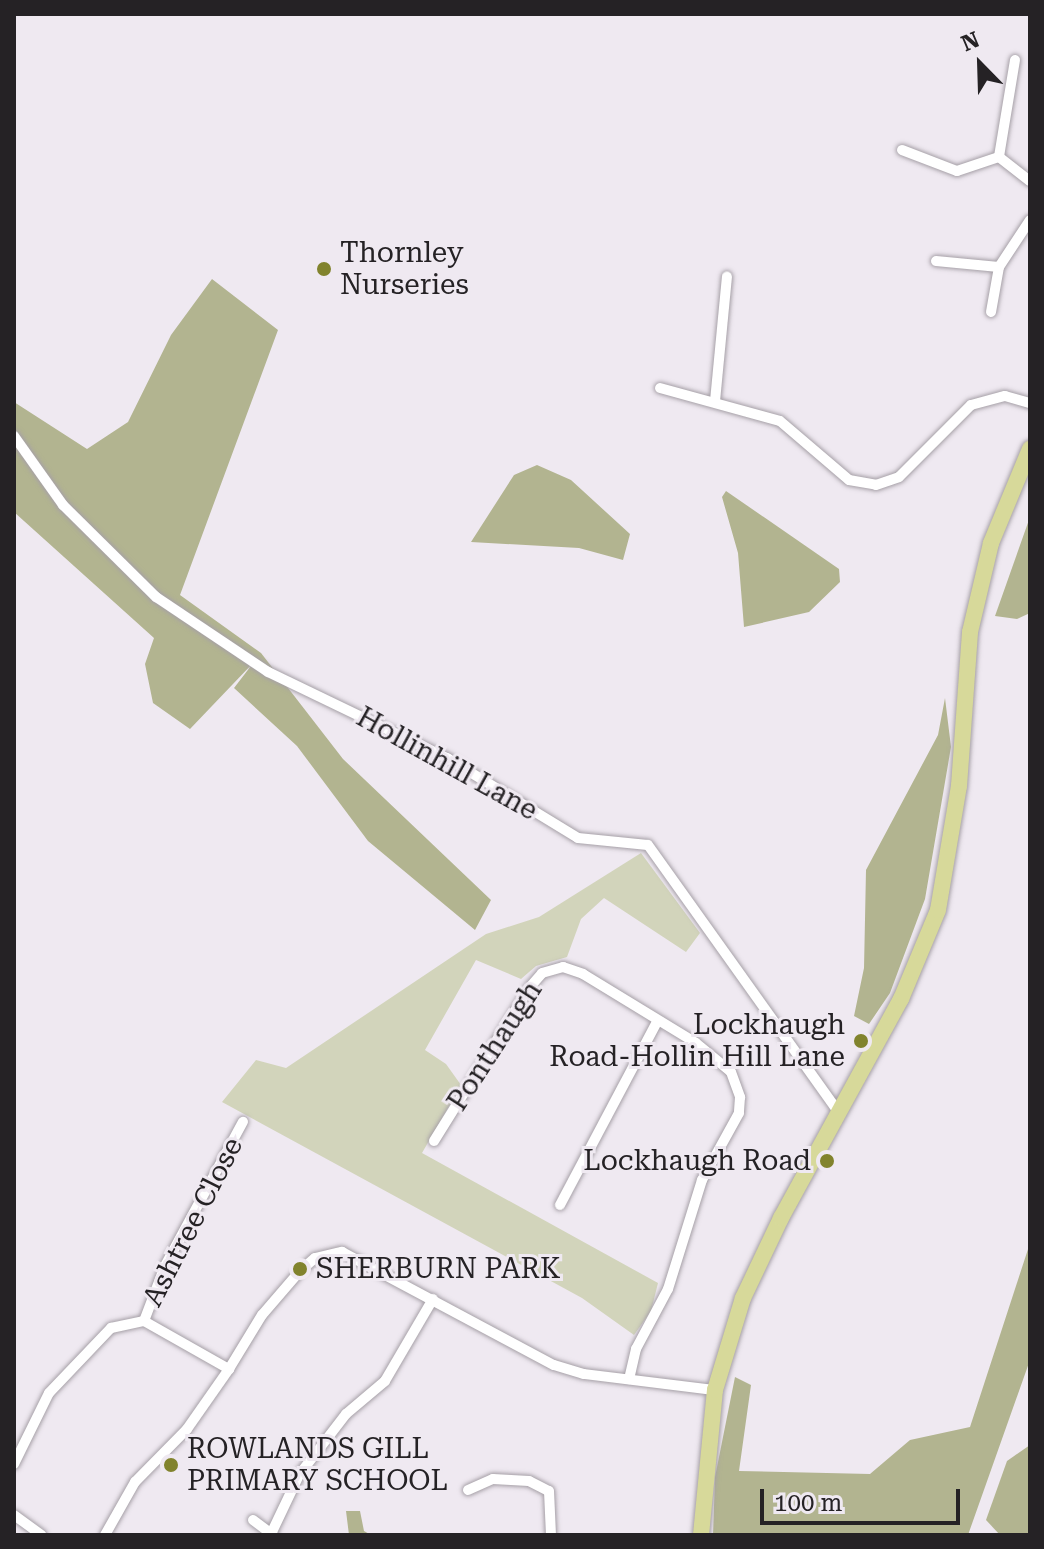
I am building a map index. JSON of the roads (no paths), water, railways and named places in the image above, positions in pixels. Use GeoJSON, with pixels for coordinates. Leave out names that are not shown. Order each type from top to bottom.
{"type":"FeatureCollection","features":[{"type":"Feature","properties":{"kind":"main road"},"geometry":{"type":"LineString","coordinates":[[701,1535],[715,1390],[743,1298],[901,999],[938,910],[959,786],[970,632],[991,543],[1030,449]]}},
{"type":"Feature","properties":{"kind":"street"},"geometry":{"type":"LineString","coordinates":[[999,157],[1015,60]]}},
{"type":"Feature","properties":{"kind":"street"},"geometry":{"type":"LineString","coordinates":[[902,150],[957,171],[999,157]]}},
{"type":"Feature","properties":{"kind":"street"},"geometry":{"type":"LineString","coordinates":[[999,157],[1030,181]]}},
{"type":"Feature","properties":{"kind":"street"},"geometry":{"type":"LineString","coordinates":[[991,312],[999,267],[1030,220]]}},
{"type":"Feature","properties":{"kind":"street"},"geometry":{"type":"LineString","coordinates":[[936,261],[999,267]]}},
{"type":"Feature","properties":{"kind":"street"},"geometry":{"type":"LineString","coordinates":[[715,401],[727,277]]}},
{"type":"Feature","properties":{"kind":"street"},"geometry":{"type":"LineString","coordinates":[[660,388],[780,421],[849,480],[876,485],[899,477],[971,405],[1005,396],[1030,403]]}},
{"type":"Feature","properties":{"kind":"street","name":"Hollinhill Lane"},"geometry":{"type":"LineString","coordinates":[[14,436],[63,505],[156,597],[268,672],[447,758],[578,838],[648,845],[840,1114]]}},
{"type":"Feature","properties":{"kind":"street","name":"Ponthaugh"},"geometry":{"type":"LineString","coordinates":[[434,1141],[542,973],[563,967],[583,974],[657,1022],[696,1043],[731,1072],[740,1097],[739,1113],[702,1180],[668,1289],[636,1349],[629,1379]]}},
{"type":"Feature","properties":{"kind":"street"},"geometry":{"type":"LineString","coordinates":[[560,1205],[657,1022]]}},
{"type":"Feature","properties":{"kind":"street","name":"Ashtree Close"},"geometry":{"type":"LineString","coordinates":[[144,1321],[165,1266],[243,1122]]}},
{"type":"Feature","properties":{"kind":"street"},"geometry":{"type":"LineString","coordinates":[[105,1535],[135,1482],[187,1429],[262,1315],[300,1271],[329,1254],[352,1256],[554,1365],[715,1390]]}},
{"type":"Feature","properties":{"kind":"street"},"geometry":{"type":"LineString","coordinates":[[253,1520],[272,1534],[285,1497],[312,1457],[346,1414],[385,1381],[433,1299]]}},
{"type":"Feature","properties":{"kind":"street"},"geometry":{"type":"LineString","coordinates":[[14,1464],[49,1393],[80,1357],[111,1328],[144,1321],[229,1369]]}},
{"type":"Feature","properties":{"kind":"street"},"geometry":{"type":"LineString","coordinates":[[468,1490],[493,1479],[529,1481],[549,1491],[551,1535]]}},
{"type":"Feature","properties":{"kind":"street"},"geometry":{"type":"LineString","coordinates":[[14,1515],[42,1535]]}},
{"type":"Feature","properties":{"kind":"place","name":"Thornley Nurseries"},"geometry":{"type":"Point","coordinates":[324,269]}},
{"type":"Feature","properties":{"kind":"place","name":"Lockhaugh Road-Hollin Hill Lane"},"geometry":{"type":"Point","coordinates":[861,1041]}},
{"type":"Feature","properties":{"kind":"place","name":"Lockhaugh Road"},"geometry":{"type":"Point","coordinates":[827,1161]}},
{"type":"Feature","properties":{"kind":"place","name":"SHERBURN PARK"},"geometry":{"type":"Point","coordinates":[300,1269]}},
{"type":"Feature","properties":{"kind":"place","name":"ROWLANDS GILL PRIMARY SCHOOL"},"geometry":{"type":"Point","coordinates":[171,1465]}}]}
